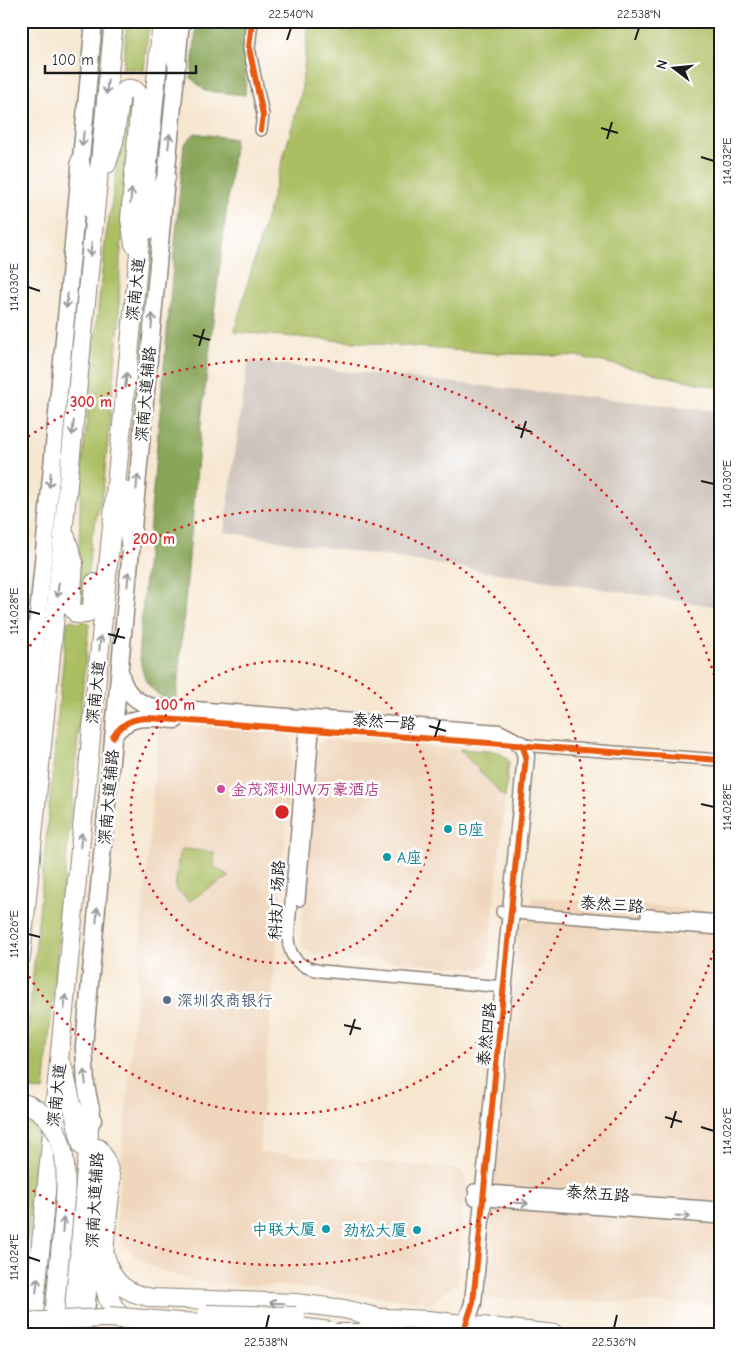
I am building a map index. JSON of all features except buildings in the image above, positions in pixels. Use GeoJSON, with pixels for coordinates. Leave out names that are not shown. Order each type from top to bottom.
{"type":"FeatureCollection","features":[{"type":"Feature","properties":{"kind":"highway"},"geometry":{"type":"LineString","coordinates":[[98,1149],[105,1159],[110,1180],[104,1251],[104,1280],[107,1295],[114,1311],[136,1328],[148,1331],[205,1334]]}},
{"type":"Feature","properties":{"kind":"highway"},"geometry":{"type":"LineString","coordinates":[[109,1318],[179,1324],[282,1326],[330,1332]]}},
{"type":"Feature","properties":{"kind":"highway"},"geometry":{"type":"LineString","coordinates":[[310,1334],[376,1326]]}},
{"type":"Feature","properties":{"kind":"main road"},"geometry":{"type":"LineString","coordinates":[[21,782],[94,21]]}},
{"type":"Feature","properties":{"kind":"main road"},"geometry":{"type":"LineString","coordinates":[[21,957],[114,21]]}},
{"type":"Feature","properties":{"kind":"main road","name":"深南大道"},"geometry":{"type":"LineString","coordinates":[[32,1334],[162,21]]}},
{"type":"Feature","properties":{"kind":"main road"},"geometry":{"type":"LineString","coordinates":[[167,21],[177,64]]}},
{"type":"Feature","properties":{"kind":"main road","name":"深南大道辅路"},"geometry":{"type":"LineString","coordinates":[[84,1334],[98,1189],[98,1149],[85,1076],[84,1046],[181,21]]}},
{"type":"Feature","properties":{"kind":"main road"},"geometry":{"type":"LineString","coordinates":[[96,197],[114,142],[121,94],[127,89],[133,90],[138,94],[140,100],[130,229],[138,261]]}},
{"type":"Feature","properties":{"kind":"main road"},"geometry":{"type":"LineString","coordinates":[[80,162],[93,227]]}},
{"type":"Feature","properties":{"kind":"main road"},"geometry":{"type":"LineString","coordinates":[[138,261],[166,178]]}},
{"type":"Feature","properties":{"kind":"main road"},"geometry":{"type":"LineString","coordinates":[[118,464],[131,548]]}},
{"type":"Feature","properties":{"kind":"main road"},"geometry":{"type":"LineString","coordinates":[[64,521],[66,537],[74,563],[71,607],[74,612],[83,615],[92,607],[98,556],[113,512]]}},
{"type":"Feature","properties":{"kind":"main road"},"geometry":{"type":"LineString","coordinates":[[24,759],[52,648]]}},
{"type":"Feature","properties":{"kind":"main road","name":"泰然一路"},"geometry":{"type":"LineString","coordinates":[[120,669],[122,680],[129,694],[147,705],[309,724]]}},
{"type":"Feature","properties":{"kind":"main road","name":"泰然一路"},"geometry":{"type":"LineString","coordinates":[[113,737],[123,724],[142,718],[499,733],[522,745]]}},
{"type":"Feature","properties":{"kind":"main road","name":"泰然四路"},"geometry":{"type":"LineString","coordinates":[[461,1324],[473,1303],[479,1195],[507,909],[517,755],[522,745]]}},
{"type":"Feature","properties":{"kind":"main road"},"geometry":{"type":"LineString","coordinates":[[62,1036],[64,1069],[81,1136],[84,1189]]}},
{"type":"Feature","properties":{"kind":"main road"},"geometry":{"type":"LineString","coordinates":[[21,1102],[38,1109],[48,1119],[57,1133],[62,1146],[66,1169],[53,1334]]}},
{"type":"Feature","properties":{"kind":"main road"},"geometry":{"type":"LineString","coordinates":[[68,1334],[90,1134],[90,1108]]}},
{"type":"Feature","properties":{"kind":"main road"},"geometry":{"type":"LineString","coordinates":[[104,1251],[111,1275],[118,1284],[138,1295],[152,1298],[325,1306],[376,1326]]}},
{"type":"Feature","properties":{"kind":"main road"},"geometry":{"type":"LineString","coordinates":[[21,1322],[189,1314],[296,1316],[376,1326],[461,1324],[555,1334]]}},
{"type":"Feature","properties":{"kind":"street"},"geometry":{"type":"LineString","coordinates":[[252,21],[249,48],[263,114],[261,130]]}},
{"type":"Feature","properties":{"kind":"street","name":"科技广场路"},"geometry":{"type":"LineString","coordinates":[[309,724],[296,932],[296,945],[300,954],[305,960],[315,963],[500,982]]}},
{"type":"Feature","properties":{"kind":"street","name":"泰然一路"},"geometry":{"type":"LineString","coordinates":[[522,745],[720,760]]}},
{"type":"Feature","properties":{"kind":"street","name":"泰然三路"},"geometry":{"type":"LineString","coordinates":[[507,909],[720,921]]}},
{"type":"Feature","properties":{"kind":"street","name":"泰然三路"},"geometry":{"type":"LineString","coordinates":[[507,909],[720,929]]}},
{"type":"Feature","properties":{"kind":"street","name":"泰然五路"},"geometry":{"type":"LineString","coordinates":[[479,1195],[720,1208]]}},
{"type":"Feature","properties":{"kind":"street","name":"泰然五路"},"geometry":{"type":"LineString","coordinates":[[479,1195],[720,1218]]}},
{"type":"Feature","properties":{"kind":"shaded area"},"geometry":{"type":"Polygon","coordinates":[[[248,361],[720,411],[720,607],[224,532],[248,361]]]}},
{"type":"Feature","properties":{"kind":"shaded area"},"geometry":{"type":"Polygon","coordinates":[[[159,723],[285,733],[293,742],[259,1152],[460,1169],[466,1177],[457,1283],[431,1303],[288,1286],[208,1284],[176,1276],[153,1267],[136,1257],[124,1244],[116,1229],[159,723]]]}},
{"type":"Feature","properties":{"kind":"shaded area"},"geometry":{"type":"Polygon","coordinates":[[[327,739],[499,752],[509,761],[488,963],[479,969],[316,955],[305,950],[302,946],[301,938],[317,745],[327,739]]]}},
{"type":"Feature","properties":{"kind":"shaded area"},"geometry":{"type":"Polygon","coordinates":[[[532,897],[720,911],[720,1305],[485,1299],[484,1292],[518,927],[530,918],[532,897]]]}},
{"type":"Feature","properties":{"kind":"green space"},"geometry":{"type":"Polygon","coordinates":[[[127,21],[149,21],[144,70],[123,68],[127,21]]]}},
{"type":"Feature","properties":{"kind":"green space"},"geometry":{"type":"Polygon","coordinates":[[[197,21],[246,21],[243,52],[246,79],[245,95],[205,91],[191,78],[197,21]]]}},
{"type":"Feature","properties":{"kind":"green space"},"geometry":{"type":"Polygon","coordinates":[[[309,21],[720,21],[720,388],[576,356],[490,353],[234,332],[301,95],[309,21]]]}},
{"type":"Feature","properties":{"kind":"green space"},"geometry":{"type":"Polygon","coordinates":[[[128,99],[133,100],[135,105],[120,259],[119,323],[103,491],[91,540],[85,599],[80,605],[74,598],[79,547],[81,476],[105,242],[114,189],[124,103],[128,99]]]}},
{"type":"Feature","properties":{"kind":"green space"},"geometry":{"type":"Polygon","coordinates":[[[195,133],[235,139],[202,413],[176,702],[166,699],[151,688],[143,673],[139,645],[184,144],[195,133]]]}},
{"type":"Feature","properties":{"kind":"green space"},"geometry":{"type":"Polygon","coordinates":[[[72,620],[79,623],[85,621],[89,624],[44,1091],[22,1089],[67,622],[72,620]]]}},
{"type":"Feature","properties":{"kind":"green space"},"geometry":{"type":"Polygon","coordinates":[[[459,749],[499,752],[509,761],[505,798],[459,749]]]}},
{"type":"Feature","properties":{"kind":"green space"},"geometry":{"type":"Polygon","coordinates":[[[183,849],[214,852],[214,866],[230,877],[208,888],[190,901],[175,889],[179,854],[183,849]]]}},
{"type":"Feature","properties":{"kind":"green space"},"geometry":{"type":"Polygon","coordinates":[[[21,1103],[39,1105],[21,1324],[21,1103]]]}},
{"type":"Feature","properties":{"kind":"cycle path"},"geometry":{"type":"LineString","coordinates":[[252,21],[249,48],[263,115],[261,130]]}},
{"type":"Feature","properties":{"kind":"cycle path"},"geometry":{"type":"LineString","coordinates":[[113,737],[128,722],[149,718],[720,760]]}},
{"type":"Feature","properties":{"kind":"cycle path"},"geometry":{"type":"LineString","coordinates":[[466,1324],[473,1303],[526,756],[522,745]]}},
{"type":"Feature","properties":{"kind":"place","name":"金茂深圳JW万豪酒店"},"geometry":{"type":"Point","coordinates":[221,789]}},
{"type":"Feature","properties":{"kind":"place","name":"B座"},"geometry":{"type":"Point","coordinates":[448,829]}},
{"type":"Feature","properties":{"kind":"place","name":"A座"},"geometry":{"type":"Point","coordinates":[387,857]}},
{"type":"Feature","properties":{"kind":"place","name":"深圳农商银行"},"geometry":{"type":"Point","coordinates":[167,1000]}},
{"type":"Feature","properties":{"kind":"place","name":"中联大厦"},"geometry":{"type":"Point","coordinates":[326,1229]}},
{"type":"Feature","properties":{"kind":"place","name":"劲松大厦"},"geometry":{"type":"Point","coordinates":[417,1230]}}]}
